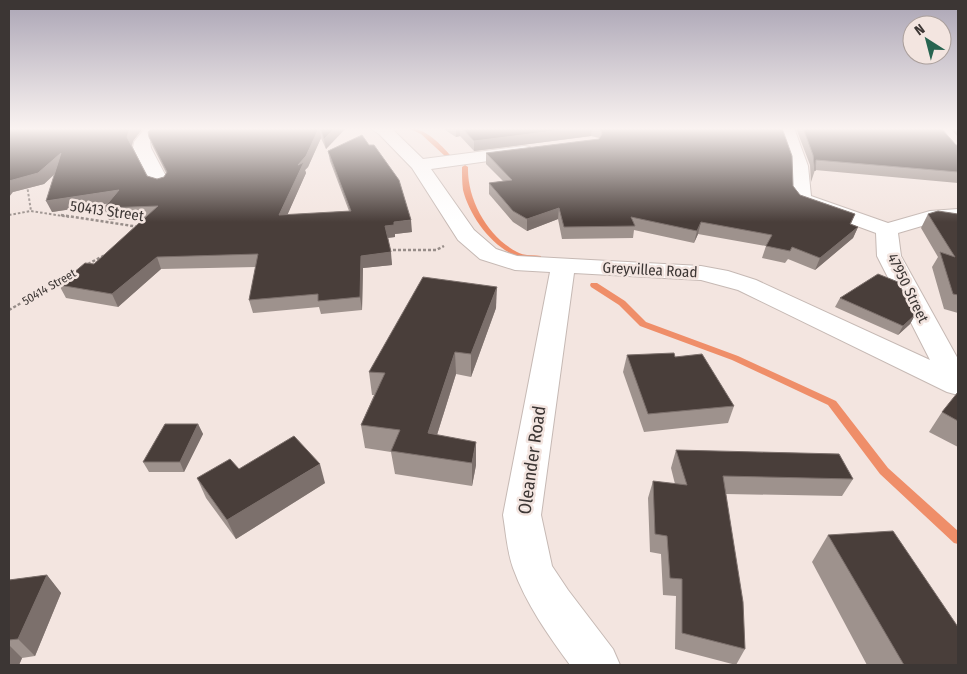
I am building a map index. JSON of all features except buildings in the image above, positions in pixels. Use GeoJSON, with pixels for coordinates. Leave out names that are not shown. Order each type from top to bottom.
{"type":"FeatureCollection","features":[{"type":"Feature","properties":{"kind":"street"},"geometry":{"type":"LineString","coordinates":[[149,159],[160,182]]}},
{"type":"Feature","properties":{"kind":"street","name":"Greyvillea Road"},"geometry":{"type":"LineString","coordinates":[[413,159],[466,235],[488,254],[500,259],[563,266],[684,272],[719,276],[747,285],[958,383]]}},
{"type":"Feature","properties":{"kind":"street"},"geometry":{"type":"LineString","coordinates":[[419,165],[463,159]]}},
{"type":"Feature","properties":{"kind":"street"},"geometry":{"type":"LineString","coordinates":[[797,159],[801,196],[804,200],[887,230],[915,220],[958,215]]}},
{"type":"Feature","properties":{"kind":"street","name":"47950 Street"},"geometry":{"type":"LineString","coordinates":[[887,230],[889,256],[958,383]]}},
{"type":"Feature","properties":{"kind":"street","name":"Oleander Road"},"geometry":{"type":"LineString","coordinates":[[563,266],[522,515],[534,570],[549,597],[597,665]]}},
{"type":"Feature","properties":{"kind":"path"},"geometry":{"type":"LineString","coordinates":[[26,182],[31,211]]}},
{"type":"Feature","properties":{"kind":"path","name":"50413 Street"},"geometry":{"type":"LineString","coordinates":[[9,215],[31,211],[142,227]]}},
{"type":"Feature","properties":{"kind":"path"},"geometry":{"type":"LineString","coordinates":[[382,250],[436,250],[466,235]]}},
{"type":"Feature","properties":{"kind":"path","name":"50414 Street"},"geometry":{"type":"LineString","coordinates":[[9,310],[109,252]]}},
{"type":"Feature","properties":{"kind":"waterway"},"geometry":{"type":"LineString","coordinates":[[465,167],[464,179],[467,191],[478,217],[496,239],[515,254],[538,258]]}},
{"type":"Feature","properties":{"kind":"waterway"},"geometry":{"type":"LineString","coordinates":[[594,285],[622,303],[643,324],[735,358],[832,403],[884,471],[958,539]]}}]}
